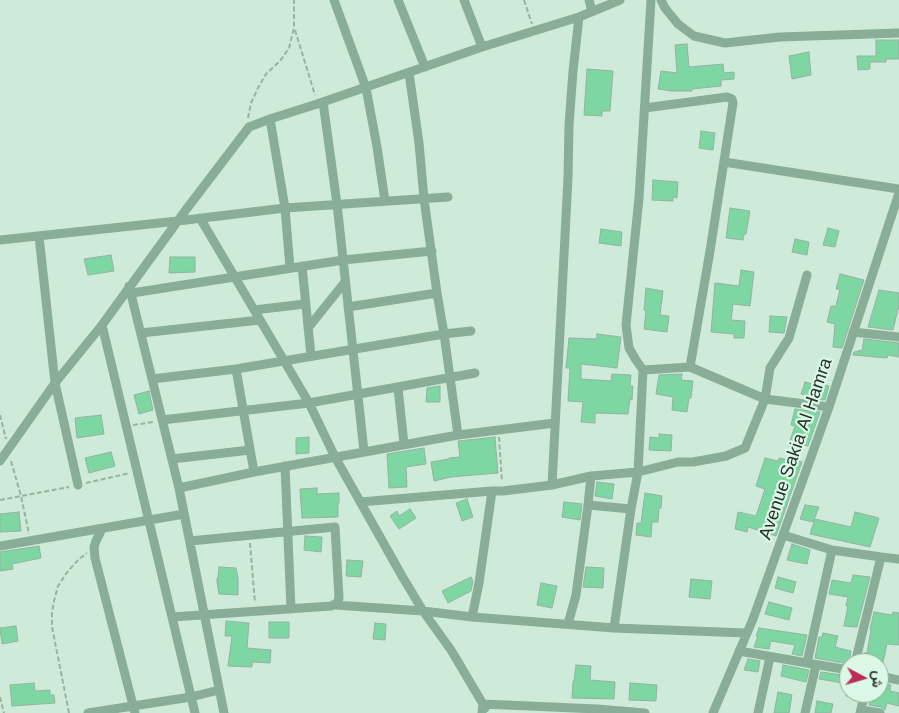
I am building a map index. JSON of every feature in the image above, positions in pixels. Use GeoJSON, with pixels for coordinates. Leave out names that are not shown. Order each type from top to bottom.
{"type":"FeatureCollection","features":[{"type":"Feature","properties":{"kind":"street"},"geometry":{"type":"LineString","coordinates":[[334,0],[366,88],[385,201]]}},
{"type":"Feature","properties":{"kind":"street"},"geometry":{"type":"LineString","coordinates":[[398,0],[425,67]]}},
{"type":"Feature","properties":{"kind":"street"},"geometry":{"type":"LineString","coordinates":[[464,0],[482,47]]}},
{"type":"Feature","properties":{"kind":"street"},"geometry":{"type":"LineString","coordinates":[[589,0],[592,11]]}},
{"type":"Feature","properties":{"kind":"street"},"geometry":{"type":"LineString","coordinates":[[0,461],[55,383],[131,290],[178,221],[249,127],[482,47],[579,17],[620,0]]}},
{"type":"Feature","properties":{"kind":"street"},"geometry":{"type":"LineString","coordinates":[[614,628],[638,472],[644,370],[629,348],[626,326],[639,198],[651,0]]}},
{"type":"Feature","properties":{"kind":"street"},"geometry":{"type":"LineString","coordinates":[[661,0],[678,24],[694,36],[725,43],[780,37],[899,33]]}},
{"type":"Feature","properties":{"kind":"street"},"geometry":{"type":"LineString","coordinates":[[552,485],[570,107],[579,17]]}},
{"type":"Feature","properties":{"kind":"street"},"geometry":{"type":"LineString","coordinates":[[409,73],[419,143],[424,199],[458,435]]}},
{"type":"Feature","properties":{"kind":"street"},"geometry":{"type":"LineString","coordinates":[[645,108],[732,99],[724,162],[690,367]]}},
{"type":"Feature","properties":{"kind":"street"},"geometry":{"type":"LineString","coordinates":[[320,103],[337,204],[364,451]]}},
{"type":"Feature","properties":{"kind":"street"},"geometry":{"type":"LineString","coordinates":[[270,119],[285,208],[290,268]]}},
{"type":"Feature","properties":{"kind":"street"},"geometry":{"type":"LineString","coordinates":[[724,162],[899,191]]}},
{"type":"Feature","properties":{"kind":"street","name":"Avenue Sakia Al Hamra"},"geometry":{"type":"LineString","coordinates":[[713,713],[746,633],[829,407],[899,191]]}},
{"type":"Feature","properties":{"kind":"street"},"geometry":{"type":"LineString","coordinates":[[0,240],[285,208],[448,197]]}},
{"type":"Feature","properties":{"kind":"street"},"geometry":{"type":"LineString","coordinates":[[200,218],[309,403],[335,457],[402,576],[423,611],[451,650],[482,708],[487,713]]}},
{"type":"Feature","properties":{"kind":"street"},"geometry":{"type":"LineString","coordinates":[[38,236],[55,383],[78,485]]}},
{"type":"Feature","properties":{"kind":"street"},"geometry":{"type":"LineString","coordinates":[[131,290],[343,260],[432,251]]}},
{"type":"Feature","properties":{"kind":"street"},"geometry":{"type":"LineString","coordinates":[[302,266],[311,356]]}},
{"type":"Feature","properties":{"kind":"street"},"geometry":{"type":"LineString","coordinates":[[360,502],[552,485],[591,476],[638,472],[678,462],[693,462],[726,456],[745,448],[765,399],[770,368],[789,338],[807,275]]}},
{"type":"Feature","properties":{"kind":"street"},"geometry":{"type":"LineString","coordinates":[[308,328],[345,282]]}},
{"type":"Feature","properties":{"kind":"street"},"geometry":{"type":"LineString","coordinates":[[131,290],[179,488],[224,713]]}},
{"type":"Feature","properties":{"kind":"street"},"geometry":{"type":"LineString","coordinates":[[348,306],[437,293]]}},
{"type":"Feature","properties":{"kind":"street"},"geometry":{"type":"LineString","coordinates":[[254,310],[306,304]]}},
{"type":"Feature","properties":{"kind":"street"},"geometry":{"type":"LineString","coordinates":[[141,333],[260,320]]}},
{"type":"Feature","properties":{"kind":"street"},"geometry":{"type":"LineString","coordinates":[[102,325],[195,713]]}},
{"type":"Feature","properties":{"kind":"street"},"geometry":{"type":"LineString","coordinates":[[152,379],[236,368],[471,331]]}},
{"type":"Feature","properties":{"kind":"street"},"geometry":{"type":"LineString","coordinates":[[853,332],[899,337]]}},
{"type":"Feature","properties":{"kind":"street"},"geometry":{"type":"LineString","coordinates":[[644,370],[690,367],[765,399],[829,407]]}},
{"type":"Feature","properties":{"kind":"street"},"geometry":{"type":"LineString","coordinates":[[236,368],[254,472]]}},
{"type":"Feature","properties":{"kind":"street"},"geometry":{"type":"LineString","coordinates":[[162,420],[309,403],[475,373]]}},
{"type":"Feature","properties":{"kind":"street"},"geometry":{"type":"LineString","coordinates":[[398,388],[404,444]]}},
{"type":"Feature","properties":{"kind":"street"},"geometry":{"type":"LineString","coordinates":[[179,488],[404,444],[555,423]]}},
{"type":"Feature","properties":{"kind":"street"},"geometry":{"type":"LineString","coordinates":[[172,459],[250,450]]}},
{"type":"Feature","properties":{"kind":"street"},"geometry":{"type":"LineString","coordinates":[[285,466],[292,609]]}},
{"type":"Feature","properties":{"kind":"street"},"geometry":{"type":"LineString","coordinates":[[568,624],[576,595],[591,476]]}},
{"type":"Feature","properties":{"kind":"street"},"geometry":{"type":"LineString","coordinates":[[472,618],[492,491]]}},
{"type":"Feature","properties":{"kind":"street"},"geometry":{"type":"LineString","coordinates":[[588,505],[631,509]]}},
{"type":"Feature","properties":{"kind":"street"},"geometry":{"type":"LineString","coordinates":[[0,546],[184,514]]}},
{"type":"Feature","properties":{"kind":"street"},"geometry":{"type":"LineString","coordinates":[[190,541],[336,527],[339,598],[335,605]]}},
{"type":"Feature","properties":{"kind":"street"},"geometry":{"type":"LineString","coordinates":[[102,529],[94,546],[97,566],[134,709]]}},
{"type":"Feature","properties":{"kind":"street"},"geometry":{"type":"LineString","coordinates":[[783,535],[832,550],[899,559]]}},
{"type":"Feature","properties":{"kind":"street"},"geometry":{"type":"LineString","coordinates":[[806,664],[832,550]]}},
{"type":"Feature","properties":{"kind":"street"},"geometry":{"type":"LineString","coordinates":[[857,653],[881,557]]}},
{"type":"Feature","properties":{"kind":"street"},"geometry":{"type":"LineString","coordinates":[[172,617],[335,605],[423,611],[472,618],[614,628],[746,633]]}},
{"type":"Feature","properties":{"kind":"street"},"geometry":{"type":"LineString","coordinates":[[739,651],[839,668]]}},
{"type":"Feature","properties":{"kind":"street"},"geometry":{"type":"LineString","coordinates":[[758,713],[770,657]]}},
{"type":"Feature","properties":{"kind":"street"},"geometry":{"type":"LineString","coordinates":[[805,713],[816,665]]}},
{"type":"Feature","properties":{"kind":"street"},"geometry":{"type":"LineString","coordinates":[[88,713],[134,709],[219,690]]}},
{"type":"Feature","properties":{"kind":"street"},"geometry":{"type":"LineString","coordinates":[[482,708],[596,709],[645,713]]}},
{"type":"Feature","properties":{"kind":"street"},"geometry":{"type":"LineString","coordinates":[[860,711],[880,713]]}},
{"type":"Feature","properties":{"kind":"path"},"geometry":{"type":"LineString","coordinates":[[248,118],[251,104],[266,74],[280,61],[289,48],[294,28],[294,0]]}},
{"type":"Feature","properties":{"kind":"path"},"geometry":{"type":"LineString","coordinates":[[524,0],[535,31]]}},
{"type":"Feature","properties":{"kind":"path"},"geometry":{"type":"LineString","coordinates":[[294,28],[320,103]]}},
{"type":"Feature","properties":{"kind":"path"},"geometry":{"type":"LineString","coordinates":[[0,415],[31,541]]}},
{"type":"Feature","properties":{"kind":"path"},"geometry":{"type":"LineString","coordinates":[[126,426],[162,420]]}},
{"type":"Feature","properties":{"kind":"path"},"geometry":{"type":"LineString","coordinates":[[498,430],[503,490]]}},
{"type":"Feature","properties":{"kind":"path"},"geometry":{"type":"LineString","coordinates":[[250,535],[256,612]]}},
{"type":"Feature","properties":{"kind":"path"},"geometry":{"type":"LineString","coordinates":[[69,713],[52,627],[52,613],[58,586],[79,558],[94,546]]}},
{"type":"Feature","properties":{"kind":"path"},"geometry":{"type":"LineString","coordinates":[[0,697],[4,713]]}},
{"type":"Feature","properties":{"kind":"building"},"geometry":{"type":"Polygon","coordinates":[[[876,40],[899,40],[899,59],[886,59],[886,62],[870,62],[870,69],[858,70],[857,56],[876,56],[876,40]]]}},
{"type":"Feature","properties":{"kind":"building"},"geometry":{"type":"Polygon","coordinates":[[[687,44],[689,67],[723,64],[724,73],[734,72],[734,79],[721,80],[721,86],[692,89],[692,91],[658,89],[661,71],[677,73],[675,45],[687,44]]]}},
{"type":"Feature","properties":{"kind":"building"},"geometry":{"type":"Polygon","coordinates":[[[809,52],[811,75],[792,79],[789,56],[809,52]]]}},
{"type":"Feature","properties":{"kind":"building"},"geometry":{"type":"Polygon","coordinates":[[[587,69],[613,71],[610,111],[602,111],[602,116],[584,115],[587,69]]]}},
{"type":"Feature","properties":{"kind":"building"},"geometry":{"type":"Polygon","coordinates":[[[701,131],[715,133],[713,150],[699,148],[701,131]]]}},
{"type":"Feature","properties":{"kind":"building"},"geometry":{"type":"Polygon","coordinates":[[[653,180],[678,182],[677,198],[673,197],[673,201],[652,200],[653,180]]]}},
{"type":"Feature","properties":{"kind":"building"},"geometry":{"type":"Polygon","coordinates":[[[730,208],[750,211],[746,234],[744,234],[743,240],[726,238],[730,208]]]}},
{"type":"Feature","properties":{"kind":"building"},"geometry":{"type":"Polygon","coordinates":[[[828,228],[839,231],[835,247],[823,245],[828,228]]]}},
{"type":"Feature","properties":{"kind":"building"},"geometry":{"type":"Polygon","coordinates":[[[601,229],[622,232],[621,246],[599,243],[601,229]]]}},
{"type":"Feature","properties":{"kind":"building"},"geometry":{"type":"Polygon","coordinates":[[[795,239],[809,242],[807,255],[792,252],[795,239]]]}},
{"type":"Feature","properties":{"kind":"building"},"geometry":{"type":"Polygon","coordinates":[[[111,255],[114,271],[88,275],[84,259],[111,255]]]}},
{"type":"Feature","properties":{"kind":"building"},"geometry":{"type":"Polygon","coordinates":[[[170,257],[195,257],[195,272],[169,273],[170,257]]]}},
{"type":"Feature","properties":{"kind":"building"},"geometry":{"type":"Polygon","coordinates":[[[741,270],[754,272],[750,306],[733,304],[731,320],[745,321],[744,338],[734,338],[734,334],[711,332],[715,283],[739,286],[741,270]]]}},
{"type":"Feature","properties":{"kind":"building"},"geometry":{"type":"Polygon","coordinates":[[[840,274],[864,280],[842,348],[833,347],[835,324],[827,322],[831,306],[836,306],[840,289],[836,289],[840,274]]]}},
{"type":"Feature","properties":{"kind":"building"},"geometry":{"type":"Polygon","coordinates":[[[646,288],[663,291],[660,315],[669,316],[667,332],[644,329],[646,288]]]}},
{"type":"Feature","properties":{"kind":"building"},"geometry":{"type":"Polygon","coordinates":[[[879,290],[899,293],[899,309],[893,330],[868,327],[879,290]]]}},
{"type":"Feature","properties":{"kind":"building"},"geometry":{"type":"Polygon","coordinates":[[[770,316],[787,317],[784,333],[769,332],[770,316]]]}},
{"type":"Feature","properties":{"kind":"building"},"geometry":{"type":"Polygon","coordinates":[[[597,334],[621,337],[617,368],[581,364],[581,379],[611,381],[612,374],[631,375],[630,386],[633,386],[632,400],[630,399],[628,414],[595,413],[595,423],[581,422],[583,402],[568,401],[570,368],[566,368],[569,338],[597,339],[597,334]]]}},
{"type":"Feature","properties":{"kind":"building"},"geometry":{"type":"Polygon","coordinates":[[[864,339],[899,343],[899,357],[888,355],[887,358],[853,355],[854,352],[862,350],[864,339]]]}},
{"type":"Feature","properties":{"kind":"building"},"geometry":{"type":"Polygon","coordinates":[[[682,374],[681,380],[693,381],[687,412],[672,410],[673,397],[656,394],[659,375],[682,374]]]}},
{"type":"Feature","properties":{"kind":"building"},"geometry":{"type":"Polygon","coordinates":[[[805,382],[829,386],[825,400],[801,394],[805,382]]]}},
{"type":"Feature","properties":{"kind":"building"},"geometry":{"type":"Polygon","coordinates":[[[440,386],[440,402],[426,402],[427,388],[440,386]]]}},
{"type":"Feature","properties":{"kind":"building"},"geometry":{"type":"Polygon","coordinates":[[[149,391],[153,410],[139,414],[134,395],[149,391]]]}},
{"type":"Feature","properties":{"kind":"building"},"geometry":{"type":"Polygon","coordinates":[[[795,409],[820,412],[808,446],[796,444],[795,447],[788,446],[795,426],[791,425],[795,409]]]}},
{"type":"Feature","properties":{"kind":"building"},"geometry":{"type":"Polygon","coordinates":[[[101,415],[104,434],[77,438],[75,418],[101,415]]]}},
{"type":"Feature","properties":{"kind":"building"},"geometry":{"type":"Polygon","coordinates":[[[659,434],[672,435],[671,451],[649,450],[650,437],[659,438],[659,434]]]}},
{"type":"Feature","properties":{"kind":"building"},"geometry":{"type":"Polygon","coordinates":[[[309,437],[309,453],[296,454],[296,438],[309,437]]]}},
{"type":"Feature","properties":{"kind":"building"},"geometry":{"type":"Polygon","coordinates":[[[495,437],[498,473],[451,477],[434,481],[431,462],[460,457],[458,441],[495,437]]]}},
{"type":"Feature","properties":{"kind":"building"},"geometry":{"type":"Polygon","coordinates":[[[424,448],[426,464],[406,467],[407,487],[389,488],[387,454],[424,448]]]}},
{"type":"Feature","properties":{"kind":"building"},"geometry":{"type":"Polygon","coordinates":[[[111,452],[115,466],[89,473],[85,458],[111,452]]]}},
{"type":"Feature","properties":{"kind":"building"},"geometry":{"type":"Polygon","coordinates":[[[765,458],[778,461],[779,458],[802,462],[776,536],[748,527],[747,532],[735,529],[738,512],[756,516],[765,489],[756,486],[765,458]]]}},
{"type":"Feature","properties":{"kind":"building"},"geometry":{"type":"Polygon","coordinates":[[[597,482],[614,484],[612,499],[595,496],[597,482]]]}},
{"type":"Feature","properties":{"kind":"building"},"geometry":{"type":"Polygon","coordinates":[[[317,488],[317,494],[339,493],[338,517],[302,518],[300,489],[317,488]]]}},
{"type":"Feature","properties":{"kind":"building"},"geometry":{"type":"Polygon","coordinates":[[[645,493],[662,496],[658,522],[652,522],[651,537],[636,535],[637,523],[641,523],[645,493]]]}},
{"type":"Feature","properties":{"kind":"building"},"geometry":{"type":"Polygon","coordinates":[[[467,499],[473,517],[462,521],[456,503],[467,499]]]}},
{"type":"Feature","properties":{"kind":"building"},"geometry":{"type":"Polygon","coordinates":[[[564,502],[582,504],[580,520],[562,517],[564,502]]]}},
{"type":"Feature","properties":{"kind":"building"},"geometry":{"type":"Polygon","coordinates":[[[805,505],[819,507],[813,522],[800,519],[805,505]]]}},
{"type":"Feature","properties":{"kind":"building"},"geometry":{"type":"Polygon","coordinates":[[[410,509],[416,518],[399,529],[390,516],[397,511],[399,516],[410,509]]]}},
{"type":"Feature","properties":{"kind":"building"},"geometry":{"type":"Polygon","coordinates":[[[19,512],[21,531],[0,532],[0,514],[19,512]]]}},
{"type":"Feature","properties":{"kind":"building"},"geometry":{"type":"Polygon","coordinates":[[[855,512],[879,518],[870,547],[810,534],[815,519],[851,527],[855,512]]]}},
{"type":"Feature","properties":{"kind":"building"},"geometry":{"type":"Polygon","coordinates":[[[305,536],[322,537],[321,552],[304,550],[305,536]]]}},
{"type":"Feature","properties":{"kind":"building"},"geometry":{"type":"Polygon","coordinates":[[[792,544],[810,550],[807,564],[787,560],[792,544]]]}},
{"type":"Feature","properties":{"kind":"building"},"geometry":{"type":"Polygon","coordinates":[[[39,546],[41,558],[12,564],[13,569],[0,571],[0,552],[39,546]]]}},
{"type":"Feature","properties":{"kind":"building"},"geometry":{"type":"Polygon","coordinates":[[[347,560],[363,561],[361,577],[346,576],[347,560]]]}},
{"type":"Feature","properties":{"kind":"building"},"geometry":{"type":"Polygon","coordinates":[[[219,567],[236,568],[238,595],[219,594],[217,578],[219,567]]]}},
{"type":"Feature","properties":{"kind":"building"},"geometry":{"type":"Polygon","coordinates":[[[586,567],[604,568],[603,588],[583,587],[586,567]]]}},
{"type":"Feature","properties":{"kind":"building"},"geometry":{"type":"Polygon","coordinates":[[[853,575],[870,577],[857,627],[844,626],[848,597],[829,594],[832,580],[851,583],[853,575]]]}},
{"type":"Feature","properties":{"kind":"building"},"geometry":{"type":"Polygon","coordinates":[[[471,577],[473,581],[471,591],[448,603],[442,591],[471,577]]]}},
{"type":"Feature","properties":{"kind":"building"},"geometry":{"type":"Polygon","coordinates":[[[778,577],[796,582],[793,593],[775,588],[778,577]]]}},
{"type":"Feature","properties":{"kind":"building"},"geometry":{"type":"Polygon","coordinates":[[[691,579],[712,581],[710,599],[689,597],[691,579]]]}},
{"type":"Feature","properties":{"kind":"building"},"geometry":{"type":"Polygon","coordinates":[[[541,583],[557,586],[552,608],[537,605],[541,583]]]}},
{"type":"Feature","properties":{"kind":"building"},"geometry":{"type":"Polygon","coordinates":[[[769,602],[792,608],[789,620],[765,614],[769,602]]]}},
{"type":"Feature","properties":{"kind":"building"},"geometry":{"type":"Polygon","coordinates":[[[874,612],[892,615],[893,612],[899,613],[899,645],[887,644],[885,653],[867,653],[874,612]]]}},
{"type":"Feature","properties":{"kind":"building"},"geometry":{"type":"Polygon","coordinates":[[[226,621],[249,623],[247,648],[271,650],[270,663],[252,662],[252,667],[228,666],[232,636],[225,636],[226,621]]]}},
{"type":"Feature","properties":{"kind":"building"},"geometry":{"type":"Polygon","coordinates":[[[269,622],[289,622],[289,638],[269,638],[269,622]]]}},
{"type":"Feature","properties":{"kind":"building"},"geometry":{"type":"Polygon","coordinates":[[[375,623],[386,624],[385,640],[373,639],[375,623]]]}},
{"type":"Feature","properties":{"kind":"building"},"geometry":{"type":"Polygon","coordinates":[[[16,626],[18,641],[2,644],[0,628],[16,626]]]}},
{"type":"Feature","properties":{"kind":"building"},"geometry":{"type":"Polygon","coordinates":[[[759,628],[807,635],[802,656],[792,654],[795,645],[771,641],[769,649],[754,647],[759,628]]]}},
{"type":"Feature","properties":{"kind":"building"},"geometry":{"type":"Polygon","coordinates":[[[823,633],[838,636],[835,647],[851,651],[851,653],[839,653],[839,662],[815,658],[819,637],[822,637],[823,633]]]}},
{"type":"Feature","properties":{"kind":"building"},"geometry":{"type":"Polygon","coordinates":[[[748,659],[760,661],[758,672],[744,670],[748,659]]]}},
{"type":"Feature","properties":{"kind":"building"},"geometry":{"type":"Polygon","coordinates":[[[576,665],[591,666],[590,680],[615,682],[614,699],[572,698],[576,665]]]}},
{"type":"Feature","properties":{"kind":"building"},"geometry":{"type":"Polygon","coordinates":[[[783,665],[809,670],[806,682],[781,676],[783,665]]]}},
{"type":"Feature","properties":{"kind":"building"},"geometry":{"type":"Polygon","coordinates":[[[821,672],[839,675],[839,682],[819,679],[821,672]]]}},
{"type":"Feature","properties":{"kind":"building"},"geometry":{"type":"Polygon","coordinates":[[[34,683],[35,691],[50,690],[50,695],[54,695],[55,703],[12,706],[10,685],[34,683]]]}},
{"type":"Feature","properties":{"kind":"building"},"geometry":{"type":"Polygon","coordinates":[[[630,683],[657,685],[656,701],[629,700],[630,683]]]}},
{"type":"Feature","properties":{"kind":"building"},"geometry":{"type":"Polygon","coordinates":[[[889,684],[891,685],[890,691],[899,693],[899,706],[887,703],[889,703],[889,684]]]}},
{"type":"Feature","properties":{"kind":"building"},"geometry":{"type":"Polygon","coordinates":[[[778,692],[792,695],[789,713],[774,713],[778,692]]]}},
{"type":"Feature","properties":{"kind":"building"},"geometry":{"type":"Polygon","coordinates":[[[817,701],[833,704],[831,713],[815,713],[817,701]]]}},
{"type":"Feature","properties":{"kind":"building"},"geometry":{"type":"Polygon","coordinates":[[[869,703],[887,703],[885,710],[881,707],[869,705],[869,703]]]}}]}
